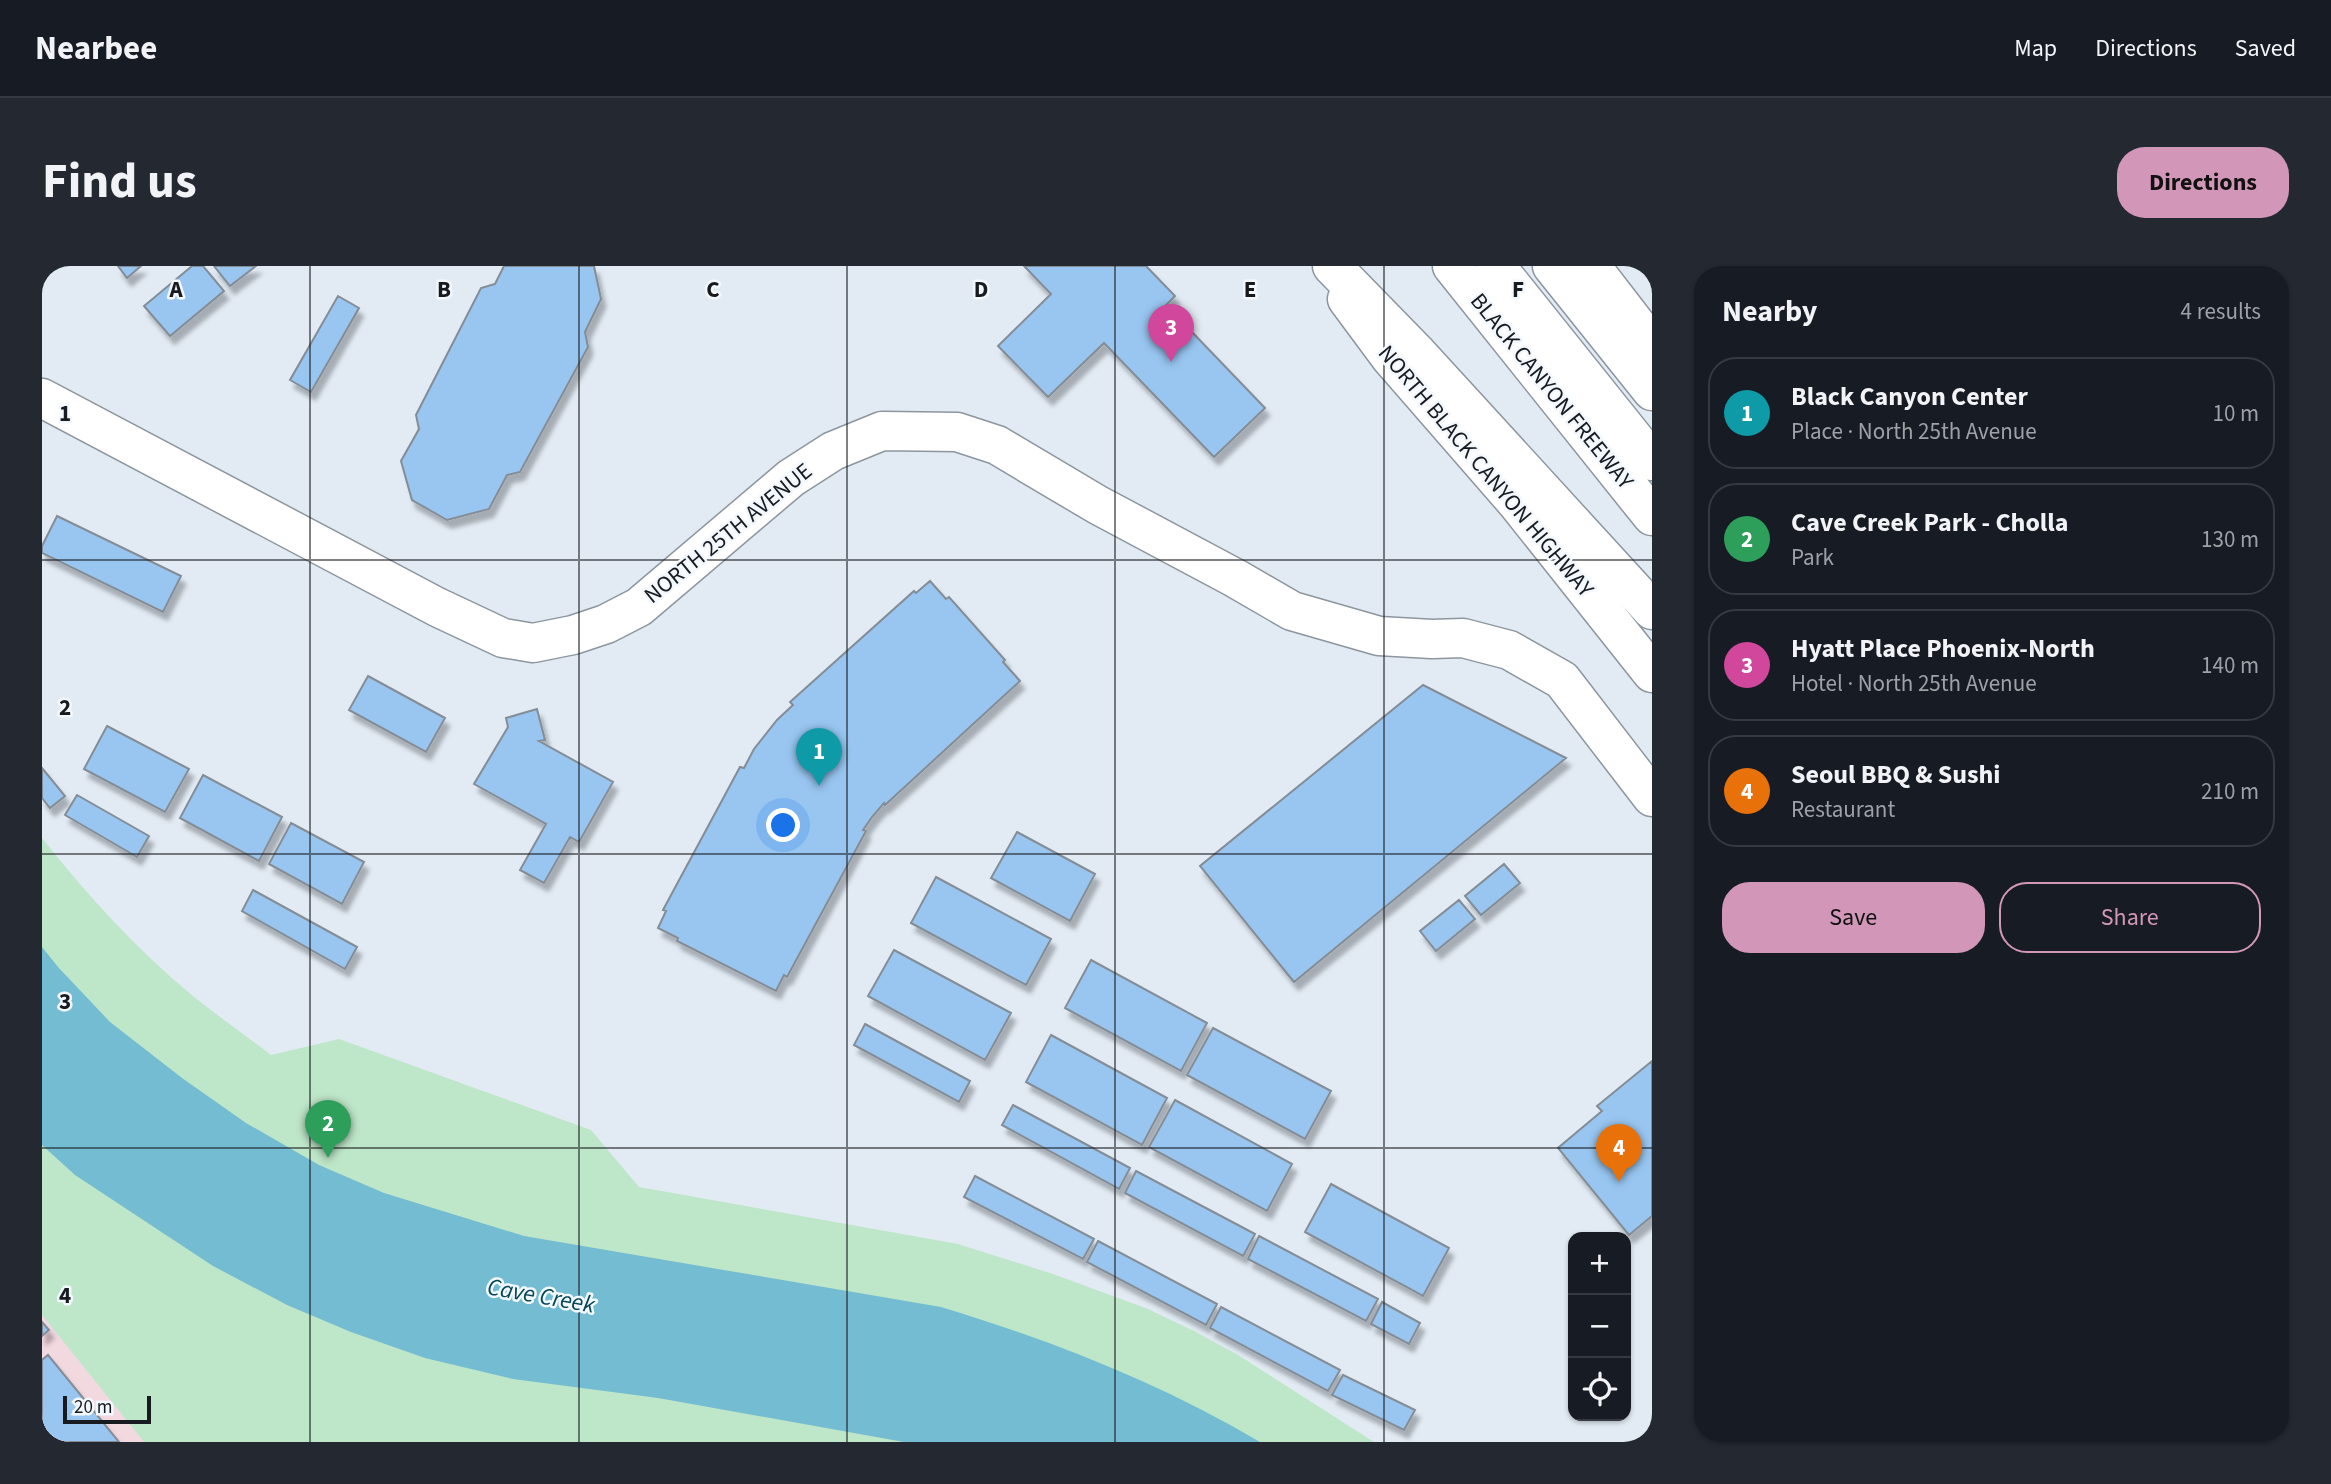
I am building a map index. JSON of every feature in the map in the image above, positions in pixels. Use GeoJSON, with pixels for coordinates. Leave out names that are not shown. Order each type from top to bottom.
{"type":"FeatureCollection","features":[{"type":"Feature","properties":{"kind":"main road","name":"NORTH BLACK CANYON HIGHWAY"},"geometry":{"type":"LineString","coordinates":[[1323,266],[1390,357],[1517,503],[1652,673]]}},
{"type":"Feature","properties":{"kind":"main road"},"geometry":{"type":"LineString","coordinates":[[1332,266],[1417,353],[1652,610]]}},
{"type":"Feature","properties":{"kind":"main road","name":"BLACK CANYON FREEWAY"},"geometry":{"type":"LineString","coordinates":[[1452,266],[1652,516]]}},
{"type":"Feature","properties":{"kind":"main road"},"geometry":{"type":"LineString","coordinates":[[1496,266],[1652,461]]}},
{"type":"Feature","properties":{"kind":"main road"},"geometry":{"type":"LineString","coordinates":[[1552,266],[1652,391]]}},
{"type":"Feature","properties":{"kind":"main road"},"geometry":{"type":"LineString","coordinates":[[1591,266],[1652,345]]}},
{"type":"Feature","properties":{"kind":"main road","name":"NORTH 25TH AVENUE"},"geometry":{"type":"LineString","coordinates":[[42,398],[437,607],[503,638],[533,643],[573,635],[606,624],[639,607],[791,478],[833,451],[882,431],[957,432],[997,445],[1098,505],[1236,578],[1292,611],[1379,636],[1463,638],[1509,650],[1562,680],[1652,797]]}},
{"type":"Feature","properties":{"kind":"shaded area"},"geometry":{"type":"Polygon","coordinates":[[[42,1315],[144,1442],[42,1442],[42,1315]]]}},
{"type":"Feature","properties":{"kind":"green space"},"geometry":{"type":"Polygon","coordinates":[[[42,838],[95,901],[153,960],[194,997],[271,1055],[339,1039],[591,1130],[639,1187],[958,1244],[1053,1274],[1148,1309],[1194,1331],[1238,1355],[1374,1442],[144,1442],[42,1315],[42,838]]]}},
{"type":"Feature","properties":{"kind":"water","name":"Cave Creek"},"geometry":{"type":"Polygon","coordinates":[[[42,947],[110,1022],[182,1078],[246,1123],[319,1165],[384,1193],[524,1236],[941,1307],[1024,1334],[1105,1365],[1184,1401],[1260,1442],[904,1442],[658,1398],[513,1379],[425,1358],[351,1332],[287,1305],[213,1266],[75,1175],[42,1145],[42,947]]]}},
{"type":"Feature","properties":{"kind":"building"},"geometry":{"type":"Polygon","coordinates":[[[118,266],[141,266],[127,278],[118,266]]]}},
{"type":"Feature","properties":{"kind":"building"},"geometry":{"type":"Polygon","coordinates":[[[192,266],[203,266],[224,291],[170,336],[144,306],[192,266]]]}},
{"type":"Feature","properties":{"kind":"building"},"geometry":{"type":"Polygon","coordinates":[[[214,266],[256,266],[230,286],[214,266]]]}},
{"type":"Feature","properties":{"kind":"building"},"geometry":{"type":"Polygon","coordinates":[[[504,266],[594,266],[601,299],[585,332],[588,347],[520,472],[507,475],[489,509],[447,520],[412,500],[401,461],[419,429],[416,415],[481,288],[495,284],[504,266]]]}},
{"type":"Feature","properties":{"kind":"building"},"geometry":{"type":"Polygon","coordinates":[[[1024,266],[1146,266],[1175,296],[1166,305],[1265,408],[1214,457],[1104,343],[1048,397],[998,346],[1051,294],[1024,266]]]}},
{"type":"Feature","properties":{"kind":"building"},"geometry":{"type":"Polygon","coordinates":[[[338,296],[359,308],[311,392],[290,380],[338,296]]]}},
{"type":"Feature","properties":{"kind":"building"},"geometry":{"type":"Polygon","coordinates":[[[57,516],[181,576],[163,612],[42,553],[42,546],[57,516]]]}},
{"type":"Feature","properties":{"kind":"building"},"geometry":{"type":"Polygon","coordinates":[[[930,581],[946,599],[949,597],[1005,660],[1003,662],[1020,681],[885,805],[884,803],[872,817],[787,977],[784,975],[776,991],[677,941],[678,938],[658,928],[666,911],[663,910],[740,767],[744,768],[754,749],[793,705],[790,702],[914,591],[916,593],[930,581]]]}},
{"type":"Feature","properties":{"kind":"building"},"geometry":{"type":"Polygon","coordinates":[[[368,676],[445,718],[426,752],[349,710],[368,676]]]}},
{"type":"Feature","properties":{"kind":"building"},"geometry":{"type":"Polygon","coordinates":[[[1423,685],[1566,758],[1294,982],[1200,866],[1423,685]]]}},
{"type":"Feature","properties":{"kind":"building"},"geometry":{"type":"Polygon","coordinates":[[[537,709],[545,740],[539,741],[613,782],[579,842],[570,837],[544,883],[520,870],[546,824],[474,784],[508,727],[506,718],[537,709]]]}},
{"type":"Feature","properties":{"kind":"building"},"geometry":{"type":"Polygon","coordinates":[[[107,726],[189,769],[165,812],[84,769],[107,726]]]}},
{"type":"Feature","properties":{"kind":"building"},"geometry":{"type":"Polygon","coordinates":[[[42,768],[65,796],[50,808],[42,798],[42,768]]]}},
{"type":"Feature","properties":{"kind":"building"},"geometry":{"type":"Polygon","coordinates":[[[203,775],[282,817],[259,861],[180,818],[203,775]]]}},
{"type":"Feature","properties":{"kind":"building"},"geometry":{"type":"Polygon","coordinates":[[[77,795],[149,836],[137,857],[65,815],[77,795]]]}},
{"type":"Feature","properties":{"kind":"building"},"geometry":{"type":"Polygon","coordinates":[[[291,823],[364,862],[342,904],[269,864],[291,823]]]}},
{"type":"Feature","properties":{"kind":"building"},"geometry":{"type":"Polygon","coordinates":[[[1017,832],[1095,874],[1070,921],[991,878],[1017,832]]]}},
{"type":"Feature","properties":{"kind":"building"},"geometry":{"type":"Polygon","coordinates":[[[1504,864],[1520,883],[1481,915],[1465,896],[1504,864]]]}},
{"type":"Feature","properties":{"kind":"building"},"geometry":{"type":"Polygon","coordinates":[[[936,877],[1051,939],[1026,985],[911,923],[936,877]]]}},
{"type":"Feature","properties":{"kind":"building"},"geometry":{"type":"Polygon","coordinates":[[[253,890],[357,947],[345,969],[242,911],[253,890]]]}},
{"type":"Feature","properties":{"kind":"building"},"geometry":{"type":"Polygon","coordinates":[[[1459,900],[1475,919],[1436,951],[1420,931],[1459,900]]]}},
{"type":"Feature","properties":{"kind":"building"},"geometry":{"type":"Polygon","coordinates":[[[894,950],[1011,1013],[985,1060],[868,996],[894,950]]]}},
{"type":"Feature","properties":{"kind":"building"},"geometry":{"type":"Polygon","coordinates":[[[1091,960],[1207,1023],[1181,1071],[1065,1008],[1091,960]]]}},
{"type":"Feature","properties":{"kind":"building"},"geometry":{"type":"Polygon","coordinates":[[[865,1024],[970,1081],[959,1102],[854,1045],[865,1024]]]}},
{"type":"Feature","properties":{"kind":"building"},"geometry":{"type":"Polygon","coordinates":[[[1213,1028],[1331,1091],[1305,1139],[1187,1075],[1213,1028]]]}},
{"type":"Feature","properties":{"kind":"building"},"geometry":{"type":"Polygon","coordinates":[[[1051,1035],[1167,1098],[1142,1145],[1026,1082],[1051,1035]]]}},
{"type":"Feature","properties":{"kind":"building"},"geometry":{"type":"Polygon","coordinates":[[[1652,1061],[1652,1216],[1631,1233],[1627,1232],[1558,1148],[1602,1111],[1597,1106],[1652,1061]]]}},
{"type":"Feature","properties":{"kind":"building"},"geometry":{"type":"Polygon","coordinates":[[[1175,1100],[1292,1164],[1267,1211],[1149,1147],[1175,1100]]]}},
{"type":"Feature","properties":{"kind":"building"},"geometry":{"type":"Polygon","coordinates":[[[1013,1105],[1130,1168],[1119,1189],[1002,1125],[1013,1105]]]}},
{"type":"Feature","properties":{"kind":"building"},"geometry":{"type":"Polygon","coordinates":[[[1136,1171],[1255,1234],[1243,1256],[1125,1193],[1136,1171]]]}},
{"type":"Feature","properties":{"kind":"building"},"geometry":{"type":"Polygon","coordinates":[[[975,1176],[1094,1239],[1083,1259],[964,1197],[975,1176]]]}},
{"type":"Feature","properties":{"kind":"building"},"geometry":{"type":"Polygon","coordinates":[[[1331,1184],[1449,1248],[1423,1296],[1305,1232],[1331,1184]]]}},
{"type":"Feature","properties":{"kind":"building"},"geometry":{"type":"Polygon","coordinates":[[[1259,1236],[1378,1299],[1366,1321],[1248,1259],[1259,1236]]]}},
{"type":"Feature","properties":{"kind":"building"},"geometry":{"type":"Polygon","coordinates":[[[1098,1241],[1217,1304],[1206,1325],[1087,1262],[1098,1241]]]}},
{"type":"Feature","properties":{"kind":"building"},"geometry":{"type":"Polygon","coordinates":[[[1382,1302],[1420,1323],[1409,1344],[1371,1324],[1382,1302]]]}},
{"type":"Feature","properties":{"kind":"building"},"geometry":{"type":"Polygon","coordinates":[[[1221,1307],[1340,1370],[1328,1391],[1210,1328],[1221,1307]]]}},
{"type":"Feature","properties":{"kind":"building"},"geometry":{"type":"Polygon","coordinates":[[[42,1322],[49,1330],[42,1336],[42,1322]]]}},
{"type":"Feature","properties":{"kind":"building"},"geometry":{"type":"Polygon","coordinates":[[[48,1355],[119,1442],[42,1442],[42,1360],[48,1355]]]}},
{"type":"Feature","properties":{"kind":"building"},"geometry":{"type":"Polygon","coordinates":[[[1343,1375],[1415,1410],[1404,1430],[1332,1395],[1343,1375]]]}},
{"type":"Feature","properties":{"kind":"place","name":"Hyatt Place Phoenix-North"},"geometry":{"type":"Point","coordinates":[1171,362]}},
{"type":"Feature","properties":{"kind":"place","name":"Black Canyon Center"},"geometry":{"type":"Point","coordinates":[819,786]}},
{"type":"Feature","properties":{"kind":"place","name":"Cave Creek Park - Cholla"},"geometry":{"type":"Point","coordinates":[328,1158]}},
{"type":"Feature","properties":{"kind":"place","name":"Seoul BBQ & Sushi"},"geometry":{"type":"Point","coordinates":[1619,1182]}}]}
